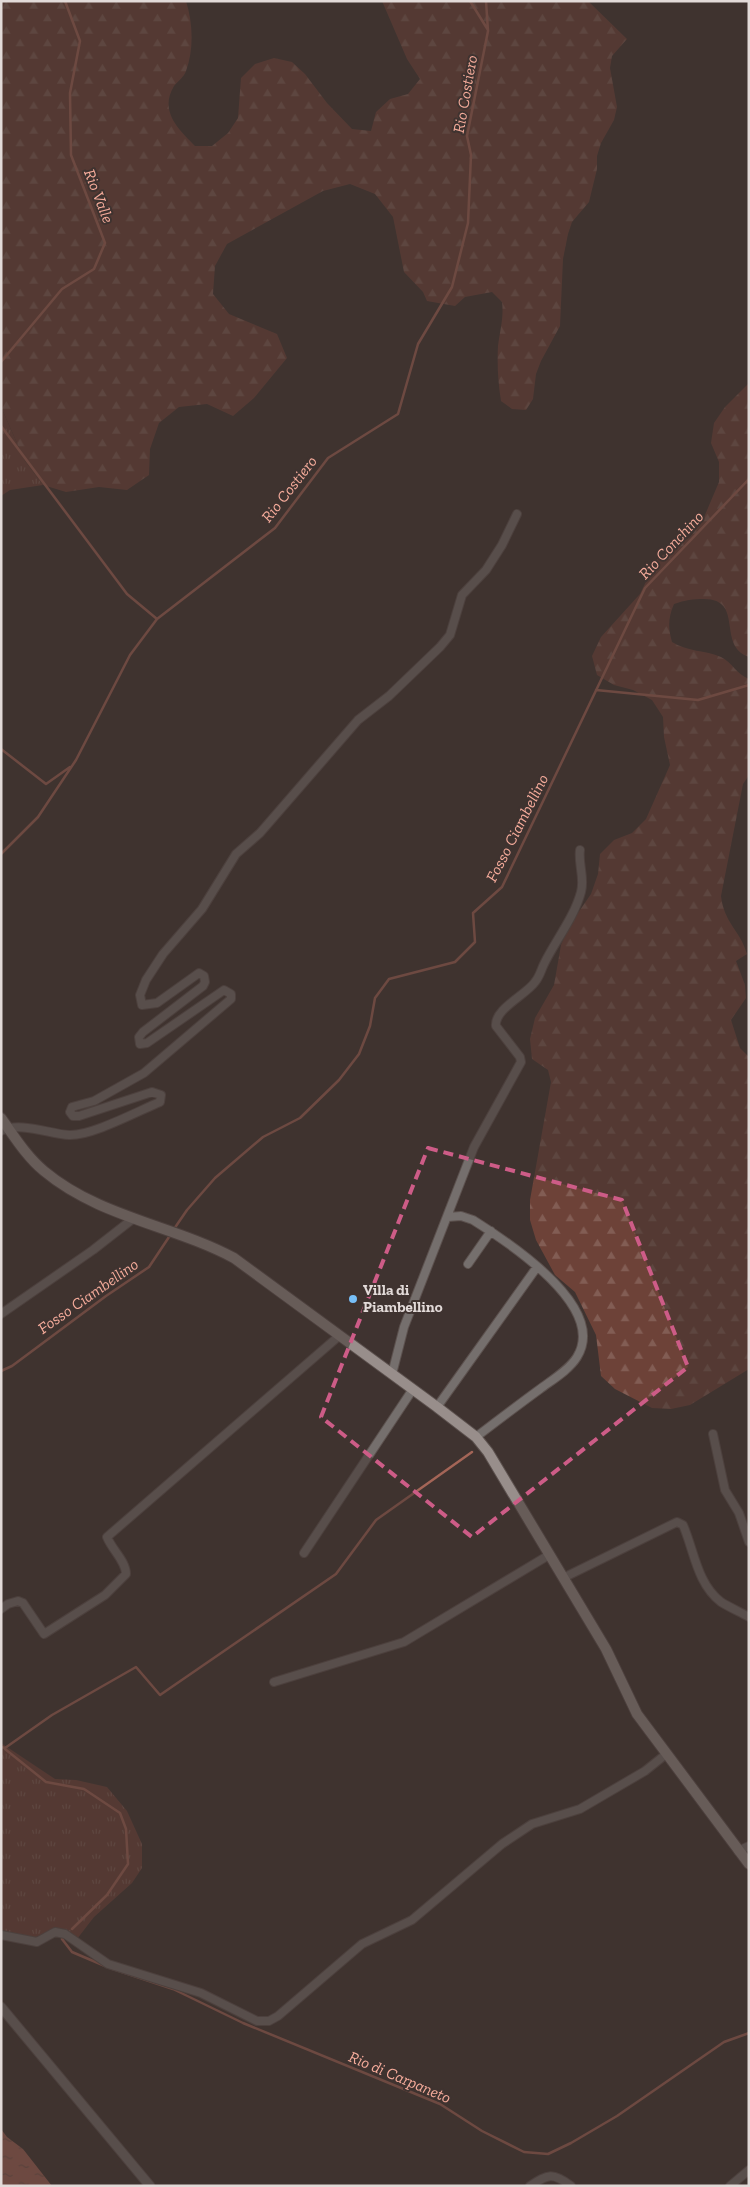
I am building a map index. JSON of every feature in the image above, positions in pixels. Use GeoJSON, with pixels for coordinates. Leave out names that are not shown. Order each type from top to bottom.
{"type":"FeatureCollection","features":[{"type":"Feature","properties":{"kind":"main road"},"geometry":{"type":"LineString","coordinates":[[1,1118],[4,1129],[27,1154],[56,1180],[101,1206],[173,1231],[216,1248],[234,1258],[413,1389],[476,1438],[488,1452],[564,1578],[606,1650],[637,1714],[749,1864]]}},
{"type":"Feature","properties":{"kind":"street"},"geometry":{"type":"LineString","coordinates":[[4,1129],[70,1135],[90,1131],[160,1102],[161,1094],[152,1092],[79,1116],[73,1116],[70,1112],[72,1107],[94,1101],[144,1073],[231,999],[231,994],[224,990],[147,1043],[140,1044],[138,1037],[143,1032],[203,986],[205,982],[204,976],[199,974],[156,1003],[142,1005],[140,995],[146,980],[163,954],[202,909],[236,854],[260,833],[358,720],[389,696],[450,635],[462,595],[486,570],[502,545],[517,514]]}},
{"type":"Feature","properties":{"kind":"street"},"geometry":{"type":"LineString","coordinates":[[392,1374],[404,1327],[474,1147],[521,1062],[520,1057],[496,1026],[495,1021],[500,1013],[515,999],[528,991],[535,982],[567,922],[582,891],[582,872],[578,859],[580,850]]}},
{"type":"Feature","properties":{"kind":"street"},"geometry":{"type":"LineString","coordinates":[[448,1217],[461,1216],[473,1220],[491,1231],[563,1290],[582,1323],[585,1341],[578,1356],[565,1369],[476,1438]]}},
{"type":"Feature","properties":{"kind":"street"},"geometry":{"type":"LineString","coordinates":[[1,1314],[93,1250],[134,1218]]}},
{"type":"Feature","properties":{"kind":"street"},"geometry":{"type":"LineString","coordinates":[[468,1264],[491,1231]]}},
{"type":"Feature","properties":{"kind":"street"},"geometry":{"type":"LineString","coordinates":[[437,1407],[537,1267]]}},
{"type":"Feature","properties":{"kind":"street"},"geometry":{"type":"LineString","coordinates":[[1,1597],[4,1607],[18,1601],[23,1603],[44,1634],[105,1595],[126,1574],[126,1567],[110,1546],[107,1537],[339,1336]]}},
{"type":"Feature","properties":{"kind":"street"},"geometry":{"type":"LineString","coordinates":[[304,1553],[413,1389]]}},
{"type":"Feature","properties":{"kind":"street"},"geometry":{"type":"LineString","coordinates":[[714,1434],[725,1490],[739,1513],[749,1542]]}},
{"type":"Feature","properties":{"kind":"street"},"geometry":{"type":"LineString","coordinates":[[564,1578],[678,1522],[683,1525],[696,1564],[707,1587],[720,1601],[749,1616]]}},
{"type":"Feature","properties":{"kind":"street"},"geometry":{"type":"LineString","coordinates":[[274,1682],[404,1642],[549,1555]]}},
{"type":"Feature","properties":{"kind":"street"},"geometry":{"type":"LineString","coordinates":[[1,1935],[37,1942],[55,1932],[65,1934],[108,1964],[201,1993],[257,2021],[269,2021],[278,2016],[362,1944],[412,1920],[502,1844],[532,1824],[580,1809],[645,1771],[666,1755]]}},
{"type":"Feature","properties":{"kind":"street"},"geometry":{"type":"LineString","coordinates":[[738,1851],[749,1846]]}},
{"type":"Feature","properties":{"kind":"street"},"geometry":{"type":"LineString","coordinates":[[1,2007],[150,2186]]}},
{"type":"Feature","properties":{"kind":"street"},"geometry":{"type":"LineString","coordinates":[[730,2186],[749,2170]]}},
{"type":"Feature","properties":{"kind":"street"},"geometry":{"type":"LineString","coordinates":[[530,2186],[540,2179],[552,2175],[559,2177],[571,2186]]}},
{"type":"Feature","properties":{"kind":"highlighted area"},"geometry":{"type":"Polygon","coordinates":[[[428,1148],[622,1200],[688,1367],[472,1537],[321,1417],[428,1148]]]}},
{"type":"Feature","properties":{"kind":"green space"},"geometry":{"type":"Polygon","coordinates":[[[1,1],[186,1],[191,27],[189,63],[185,73],[174,86],[170,95],[170,111],[172,119],[182,133],[195,146],[212,146],[228,133],[238,118],[241,78],[255,64],[274,58],[292,62],[305,74],[327,103],[352,129],[371,131],[376,112],[390,99],[408,94],[420,79],[407,59],[382,1],[588,1],[627,39],[612,56],[610,68],[617,107],[614,120],[601,143],[597,156],[597,169],[589,202],[572,222],[568,234],[563,259],[560,326],[541,361],[536,374],[533,399],[526,410],[512,409],[501,401],[498,380],[498,346],[502,302],[492,292],[465,297],[455,306],[427,301],[423,292],[404,272],[393,217],[375,194],[350,184],[323,191],[227,244],[215,266],[213,294],[229,314],[277,334],[287,358],[254,398],[233,416],[207,404],[179,407],[159,423],[150,449],[149,475],[127,490],[99,487],[66,492],[43,485],[25,461],[1,407],[1,1]]]}},
{"type":"Feature","properties":{"kind":"green space"},"geometry":{"type":"Polygon","coordinates":[[[749,383],[749,657],[739,651],[734,643],[728,614],[724,607],[716,601],[696,599],[674,604],[669,623],[672,642],[684,648],[721,657],[749,679],[749,775],[743,784],[721,896],[725,913],[747,954],[736,961],[745,985],[746,998],[731,1020],[740,1048],[749,1057],[749,1369],[690,1405],[671,1409],[652,1408],[615,1389],[601,1376],[596,1335],[575,1292],[555,1275],[536,1240],[530,1220],[530,1200],[551,1082],[548,1070],[532,1059],[530,1039],[535,1018],[554,985],[561,945],[569,926],[591,894],[598,874],[600,854],[614,840],[632,833],[646,819],[670,765],[664,737],[663,717],[652,700],[633,690],[614,685],[597,675],[592,656],[601,637],[640,594],[657,559],[690,537],[702,522],[719,482],[719,462],[711,443],[714,423],[725,407],[749,383]]]}},
{"type":"Feature","properties":{"kind":"green space"},"geometry":{"type":"Polygon","coordinates":[[[1,407],[25,461],[43,485],[10,490],[1,496],[1,407]]]}},
{"type":"Feature","properties":{"kind":"green space"},"geometry":{"type":"Polygon","coordinates":[[[1,1743],[55,1779],[76,1780],[107,1787],[127,1811],[142,1844],[142,1868],[132,1883],[94,1917],[77,1939],[64,1929],[57,1928],[34,1938],[1,1930],[1,1743]]]}},
{"type":"Feature","properties":{"kind":"water"},"geometry":{"type":"Polygon","coordinates":[[[1,2129],[7,2137],[23,2149],[52,2186],[1,2186],[1,2129]]]}},
{"type":"Feature","properties":{"kind":"waterway","name":"Rio Valle"},"geometry":{"type":"LineString","coordinates":[[1,362],[62,289],[94,269],[105,243],[71,155],[70,93],[80,41],[65,1]]}},
{"type":"Feature","properties":{"kind":"waterway"},"geometry":{"type":"LineString","coordinates":[[470,1],[488,30]]}},
{"type":"Feature","properties":{"kind":"waterway","name":"Rio Costiero"},"geometry":{"type":"LineString","coordinates":[[1,854],[38,817],[76,760],[130,655],[157,619],[275,528],[328,458],[398,414],[418,344],[452,287],[468,223],[471,155],[467,136],[488,31],[486,1]]}},
{"type":"Feature","properties":{"kind":"waterway","name":"Rio Valle"},"geometry":{"type":"LineString","coordinates":[[1,426],[127,594],[157,619]]}},
{"type":"Feature","properties":{"kind":"waterway","name":"Fosso Ciambellino"},"geometry":{"type":"LineString","coordinates":[[174,1229],[187,1210],[215,1178],[263,1137],[300,1118],[339,1080],[359,1054],[370,1026],[375,998],[389,979],[455,962],[475,942],[473,913],[502,887],[645,588],[749,479]]}},
{"type":"Feature","properties":{"kind":"waterway"},"geometry":{"type":"LineString","coordinates":[[596,690],[698,700],[749,685]]}},
{"type":"Feature","properties":{"kind":"waterway"},"geometry":{"type":"LineString","coordinates":[[1,749],[46,784],[70,767]]}},
{"type":"Feature","properties":{"kind":"waterway","name":"Fosso Ciambellino"},"geometry":{"type":"LineString","coordinates":[[1,1371],[12,1366],[106,1296],[149,1267],[171,1234]]}},
{"type":"Feature","properties":{"kind":"waterway"},"geometry":{"type":"LineString","coordinates":[[1,1747],[5,1748],[52,1715],[136,1667],[160,1695],[336,1574],[376,1520],[472,1452]]}},
{"type":"Feature","properties":{"kind":"waterway","name":"Rio di Carpaneto"},"geometry":{"type":"LineString","coordinates":[[5,1749],[46,1782],[84,1789],[120,1813],[126,1829],[128,1864],[107,1895],[72,1929]]}},
{"type":"Feature","properties":{"kind":"waterway","name":"Rio di Carpaneto"},"geometry":{"type":"LineString","coordinates":[[66,1936],[62,1939],[72,1952],[105,1966]]}},
{"type":"Feature","properties":{"kind":"waterway","name":"Rio di Carpaneto"},"geometry":{"type":"LineString","coordinates":[[110,1968],[173,1989],[243,2023],[440,2104],[482,2131],[524,2152],[548,2154],[571,2143],[617,2116],[724,2042],[749,2033]]}},
{"type":"Feature","properties":{"kind":"place","name":"Villa di Piambellino"},"geometry":{"type":"Point","coordinates":[353,1299]}},
{"type":"Feature","properties":{"kind":"water label","name":"Rio Conchino"},"geometry":{"type":"Point","coordinates":[671,545]}}]}
